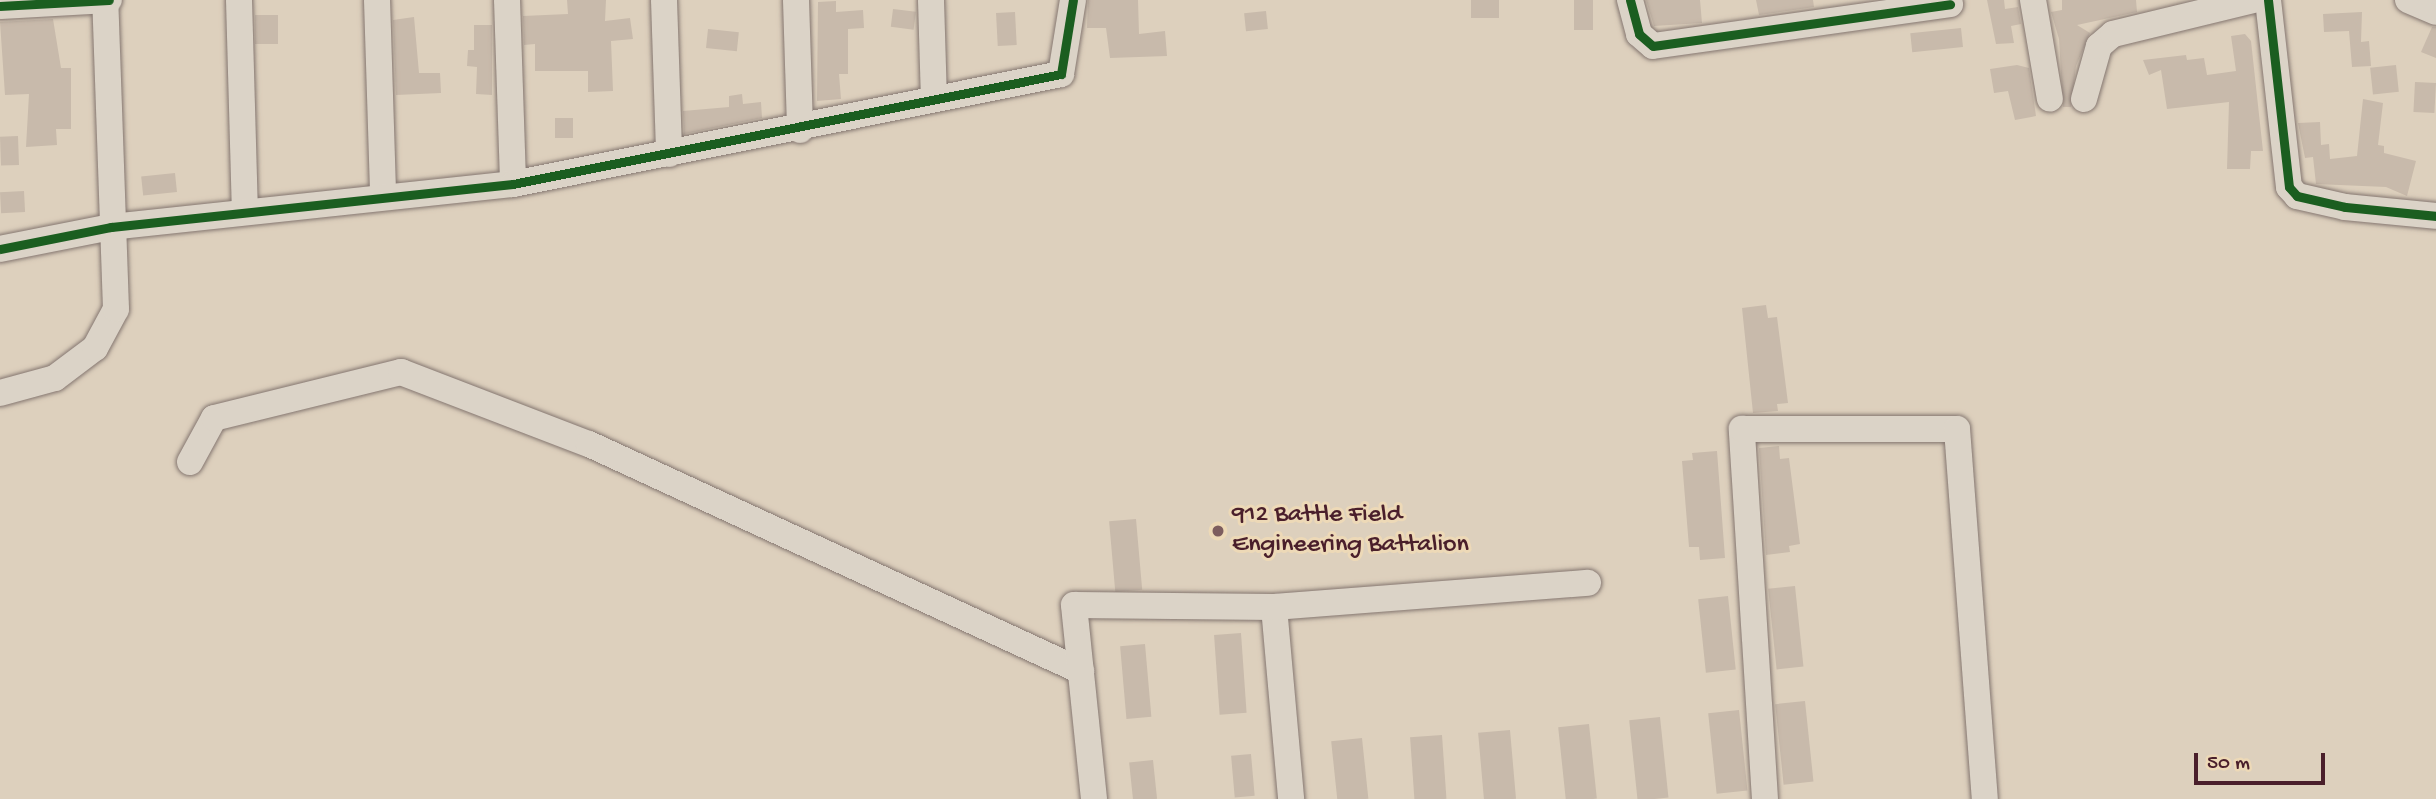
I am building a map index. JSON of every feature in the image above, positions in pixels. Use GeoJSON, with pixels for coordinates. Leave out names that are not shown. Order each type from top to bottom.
{"type":"FeatureCollection","features":[{"type":"Feature","properties":{"kind":"street"},"geometry":{"type":"LineString","coordinates":[[0,6],[106,0],[111,227],[116,309],[95,348],[55,378],[0,393]]}},
{"type":"Feature","properties":{"kind":"street"},"geometry":{"type":"LineString","coordinates":[[239,0],[244,211]]}},
{"type":"Feature","properties":{"kind":"street"},"geometry":{"type":"LineString","coordinates":[[377,0],[383,195]]}},
{"type":"Feature","properties":{"kind":"street"},"geometry":{"type":"LineString","coordinates":[[507,0],[513,184]]}},
{"type":"Feature","properties":{"kind":"street"},"geometry":{"type":"LineString","coordinates":[[664,0],[669,154]]}},
{"type":"Feature","properties":{"kind":"street"},"geometry":{"type":"LineString","coordinates":[[796,0],[800,130]]}},
{"type":"Feature","properties":{"kind":"street"},"geometry":{"type":"LineString","coordinates":[[931,0],[934,99]]}},
{"type":"Feature","properties":{"kind":"street"},"geometry":{"type":"LineString","coordinates":[[0,249],[111,227],[383,195],[513,184],[800,130],[934,99],[1061,74],[1073,0]]}},
{"type":"Feature","properties":{"kind":"street"},"geometry":{"type":"LineString","coordinates":[[1630,0],[1639,34],[1653,46],[1950,4]]}},
{"type":"Feature","properties":{"kind":"street"},"geometry":{"type":"LineString","coordinates":[[2034,0],[2050,99]]}},
{"type":"Feature","properties":{"kind":"street"},"geometry":{"type":"LineString","coordinates":[[2084,99],[2099,46],[2113,34],[2254,0]]}},
{"type":"Feature","properties":{"kind":"street"},"geometry":{"type":"LineString","coordinates":[[2268,0],[2289,187],[2297,196],[2345,207],[2436,216]]}},
{"type":"Feature","properties":{"kind":"street"},"geometry":{"type":"LineString","coordinates":[[2408,0],[2436,12]]}},
{"type":"Feature","properties":{"kind":"street"},"geometry":{"type":"LineString","coordinates":[[190,461],[214,418],[401,372],[589,444],[1081,671]]}},
{"type":"Feature","properties":{"kind":"street"},"geometry":{"type":"LineString","coordinates":[[1765,799],[1742,429],[1956,429],[1984,799]]}},
{"type":"Feature","properties":{"kind":"street"},"geometry":{"type":"LineString","coordinates":[[1094,799],[1074,605],[1273,607],[1588,583]]}},
{"type":"Feature","properties":{"kind":"street"},"geometry":{"type":"LineString","coordinates":[[1273,607],[1291,799]]}},
{"type":"Feature","properties":{"kind":"building"},"geometry":{"type":"Polygon","coordinates":[[[567,0],[606,0],[605,21],[630,18],[633,39],[611,41],[613,91],[588,92],[588,71],[535,71],[535,44],[524,45],[523,16],[568,14],[567,0]]]}},
{"type":"Feature","properties":{"kind":"building"},"geometry":{"type":"Polygon","coordinates":[[[1088,0],[1138,0],[1139,34],[1165,31],[1167,56],[1110,58],[1106,28],[1087,28],[1088,0]]]}},
{"type":"Feature","properties":{"kind":"building"},"geometry":{"type":"Polygon","coordinates":[[[1471,0],[1499,0],[1499,18],[1471,18],[1471,0]]]}},
{"type":"Feature","properties":{"kind":"building"},"geometry":{"type":"Polygon","coordinates":[[[1574,0],[1593,0],[1593,30],[1574,30],[1574,0]]]}},
{"type":"Feature","properties":{"kind":"building"},"geometry":{"type":"Polygon","coordinates":[[[1646,0],[1700,0],[1702,23],[1654,26],[1646,0]]]}},
{"type":"Feature","properties":{"kind":"building"},"geometry":{"type":"Polygon","coordinates":[[[1756,0],[1813,0],[1814,7],[1759,15],[1756,0]]]}},
{"type":"Feature","properties":{"kind":"building"},"geometry":{"type":"Polygon","coordinates":[[[1987,0],[2004,0],[2005,9],[2018,7],[2021,24],[2011,26],[2014,43],[1996,44],[1987,0]]]}},
{"type":"Feature","properties":{"kind":"building"},"geometry":{"type":"Polygon","coordinates":[[[2062,0],[2136,0],[2137,12],[2077,25],[2090,33],[2076,66],[2071,107],[2063,107],[2059,39],[2051,12],[2062,10],[2062,0]]]}},
{"type":"Feature","properties":{"kind":"building"},"geometry":{"type":"Polygon","coordinates":[[[836,1],[836,12],[863,10],[864,28],[848,29],[848,74],[839,74],[841,99],[817,101],[818,2],[836,1]]]}},
{"type":"Feature","properties":{"kind":"building"},"geometry":{"type":"Polygon","coordinates":[[[893,9],[916,12],[914,30],[891,27],[893,9]]]}},
{"type":"Feature","properties":{"kind":"building"},"geometry":{"type":"Polygon","coordinates":[[[1266,11],[1268,29],[1246,31],[1244,13],[1266,11]]]}},
{"type":"Feature","properties":{"kind":"building"},"geometry":{"type":"Polygon","coordinates":[[[1015,12],[1017,45],[998,46],[996,13],[1015,12]]]}},
{"type":"Feature","properties":{"kind":"building"},"geometry":{"type":"Polygon","coordinates":[[[2362,12],[2361,42],[2369,41],[2371,66],[2352,67],[2349,31],[2324,32],[2323,14],[2362,12]]]}},
{"type":"Feature","properties":{"kind":"building"},"geometry":{"type":"Polygon","coordinates":[[[255,15],[278,15],[278,44],[255,44],[255,15]]]}},
{"type":"Feature","properties":{"kind":"building"},"geometry":{"type":"Polygon","coordinates":[[[414,17],[419,73],[440,73],[441,93],[396,95],[393,20],[414,17]]]}},
{"type":"Feature","properties":{"kind":"building"},"geometry":{"type":"Polygon","coordinates":[[[53,19],[61,68],[71,68],[71,129],[56,129],[57,145],[26,147],[29,94],[5,95],[0,22],[53,19]]]}},
{"type":"Feature","properties":{"kind":"building"},"geometry":{"type":"Polygon","coordinates":[[[474,25],[492,25],[492,95],[476,94],[477,67],[467,66],[468,50],[474,50],[474,25]]]}},
{"type":"Feature","properties":{"kind":"building"},"geometry":{"type":"Polygon","coordinates":[[[2432,27],[2436,27],[2436,58],[2421,52],[2432,27]]]}},
{"type":"Feature","properties":{"kind":"building"},"geometry":{"type":"Polygon","coordinates":[[[1961,28],[1963,47],[1912,52],[1910,33],[1961,28]]]}},
{"type":"Feature","properties":{"kind":"building"},"geometry":{"type":"Polygon","coordinates":[[[708,29],[739,32],[737,51],[706,48],[708,29]]]}},
{"type":"Feature","properties":{"kind":"building"},"geometry":{"type":"Polygon","coordinates":[[[2245,34],[2251,41],[2263,151],[2251,151],[2250,169],[2227,169],[2229,102],[2167,109],[2161,70],[2149,75],[2143,60],[2186,55],[2187,60],[2204,58],[2207,75],[2236,71],[2231,36],[2245,34]]]}},
{"type":"Feature","properties":{"kind":"building"},"geometry":{"type":"Polygon","coordinates":[[[2017,65],[2029,68],[2036,116],[2015,120],[2008,91],[1994,93],[1990,69],[2017,65]]]}},
{"type":"Feature","properties":{"kind":"building"},"geometry":{"type":"Polygon","coordinates":[[[2396,65],[2399,92],[2373,95],[2370,68],[2396,65]]]}},
{"type":"Feature","properties":{"kind":"building"},"geometry":{"type":"Polygon","coordinates":[[[2415,82],[2436,83],[2434,113],[2413,112],[2415,82]]]}},
{"type":"Feature","properties":{"kind":"building"},"geometry":{"type":"Polygon","coordinates":[[[742,94],[743,104],[761,102],[762,118],[684,134],[683,111],[729,107],[729,96],[742,94]]]}},
{"type":"Feature","properties":{"kind":"building"},"geometry":{"type":"Polygon","coordinates":[[[2363,99],[2383,103],[2378,145],[2384,146],[2384,153],[2416,161],[2407,196],[2386,187],[2316,184],[2313,157],[2305,158],[2298,123],[2320,122],[2321,145],[2329,144],[2330,159],[2357,156],[2363,99]]]}},
{"type":"Feature","properties":{"kind":"building"},"geometry":{"type":"Polygon","coordinates":[[[555,118],[573,118],[573,138],[555,138],[555,118]]]}},
{"type":"Feature","properties":{"kind":"building"},"geometry":{"type":"Polygon","coordinates":[[[18,136],[19,165],[1,166],[0,137],[18,136]]]}},
{"type":"Feature","properties":{"kind":"building"},"geometry":{"type":"Polygon","coordinates":[[[175,173],[177,192],[143,195],[141,177],[175,173]]]}},
{"type":"Feature","properties":{"kind":"building"},"geometry":{"type":"Polygon","coordinates":[[[24,191],[25,212],[1,213],[0,192],[24,191]]]}},
{"type":"Feature","properties":{"kind":"building"},"geometry":{"type":"Polygon","coordinates":[[[1766,305],[1768,318],[1777,317],[1788,403],[1777,404],[1778,411],[1753,413],[1742,308],[1766,305]]]}},
{"type":"Feature","properties":{"kind":"building"},"geometry":{"type":"Polygon","coordinates":[[[1779,446],[1780,459],[1789,458],[1800,544],[1789,546],[1790,552],[1766,555],[1759,448],[1779,446]]]}},
{"type":"Feature","properties":{"kind":"building"},"geometry":{"type":"Polygon","coordinates":[[[1717,451],[1725,558],[1700,560],[1699,547],[1689,547],[1682,461],[1693,460],[1692,453],[1717,451]]]}},
{"type":"Feature","properties":{"kind":"building"},"geometry":{"type":"Polygon","coordinates":[[[1136,519],[1142,590],[1115,592],[1109,521],[1136,519]]]}},
{"type":"Feature","properties":{"kind":"building"},"geometry":{"type":"Polygon","coordinates":[[[1795,586],[1803,667],[1777,669],[1768,589],[1795,586]]]}},
{"type":"Feature","properties":{"kind":"building"},"geometry":{"type":"Polygon","coordinates":[[[1728,596],[1736,670],[1706,673],[1698,599],[1728,596]]]}},
{"type":"Feature","properties":{"kind":"building"},"geometry":{"type":"Polygon","coordinates":[[[1241,633],[1247,713],[1220,715],[1214,635],[1241,633]]]}},
{"type":"Feature","properties":{"kind":"building"},"geometry":{"type":"Polygon","coordinates":[[[1145,644],[1151,717],[1126,719],[1120,646],[1145,644]]]}},
{"type":"Feature","properties":{"kind":"building"},"geometry":{"type":"Polygon","coordinates":[[[1805,701],[1813,782],[1784,785],[1775,704],[1805,701]]]}},
{"type":"Feature","properties":{"kind":"building"},"geometry":{"type":"Polygon","coordinates":[[[1739,710],[1747,791],[1717,794],[1708,713],[1739,710]]]}},
{"type":"Feature","properties":{"kind":"building"},"geometry":{"type":"Polygon","coordinates":[[[1660,717],[1668,798],[1637,799],[1629,720],[1660,717]]]}},
{"type":"Feature","properties":{"kind":"building"},"geometry":{"type":"Polygon","coordinates":[[[1589,724],[1597,799],[1566,799],[1558,727],[1589,724]]]}},
{"type":"Feature","properties":{"kind":"building"},"geometry":{"type":"Polygon","coordinates":[[[1510,730],[1516,799],[1484,799],[1478,733],[1510,730]]]}},
{"type":"Feature","properties":{"kind":"building"},"geometry":{"type":"Polygon","coordinates":[[[1442,735],[1446,799],[1414,799],[1410,737],[1442,735]]]}},
{"type":"Feature","properties":{"kind":"building"},"geometry":{"type":"Polygon","coordinates":[[[1362,738],[1368,799],[1337,799],[1331,741],[1362,738]]]}},
{"type":"Feature","properties":{"kind":"building"},"geometry":{"type":"Polygon","coordinates":[[[1251,754],[1255,796],[1235,798],[1231,756],[1251,754]]]}},
{"type":"Feature","properties":{"kind":"building"},"geometry":{"type":"Polygon","coordinates":[[[1153,760],[1157,799],[1133,799],[1129,763],[1153,760]]]}},
{"type":"Feature","properties":{"kind":"cycle path"},"geometry":{"type":"LineString","coordinates":[[0,6],[109,0]]}},
{"type":"Feature","properties":{"kind":"cycle path"},"geometry":{"type":"LineString","coordinates":[[0,249],[111,227],[513,184],[1061,74],[1073,0]]}},
{"type":"Feature","properties":{"kind":"cycle path"},"geometry":{"type":"LineString","coordinates":[[1630,0],[1639,34],[1653,46],[1950,4]]}},
{"type":"Feature","properties":{"kind":"cycle path"},"geometry":{"type":"LineString","coordinates":[[2268,0],[2289,187],[2297,196],[2345,207],[2436,216]]}},
{"type":"Feature","properties":{"kind":"place","name":"912 Battle Field Engineering Battalion"},"geometry":{"type":"Point","coordinates":[1218,531]}}]}
